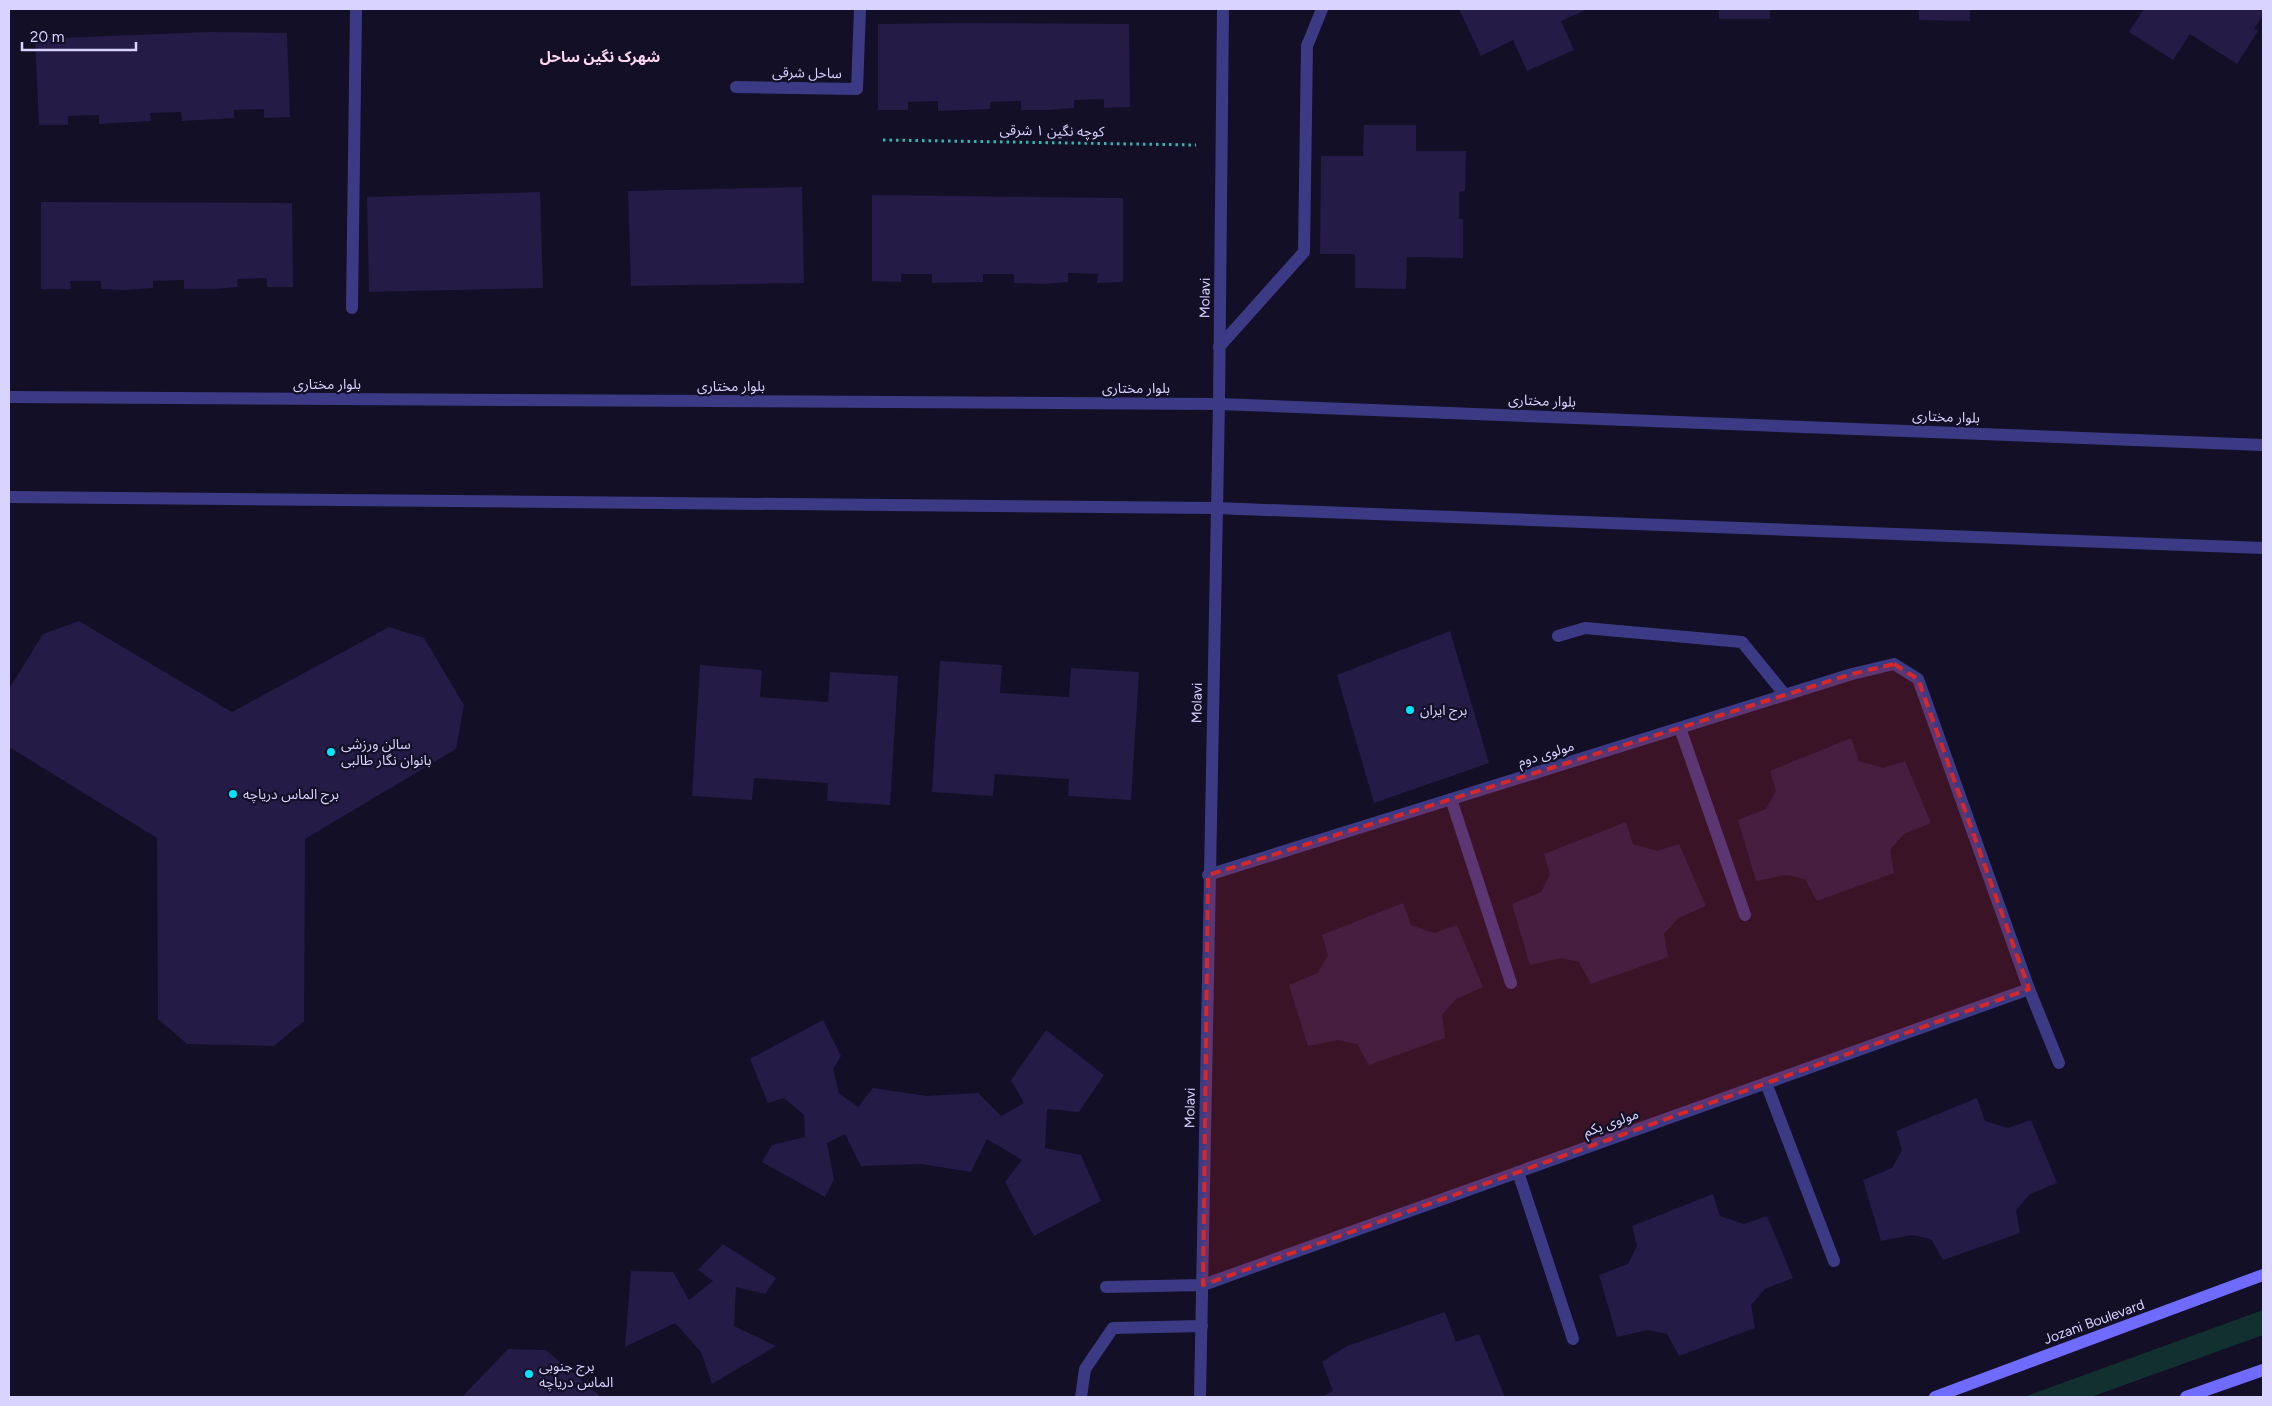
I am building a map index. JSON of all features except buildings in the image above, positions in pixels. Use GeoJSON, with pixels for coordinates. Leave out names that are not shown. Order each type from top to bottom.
{"type":"FeatureCollection","features":[{"type":"Feature","properties":{"kind":"street"},"geometry":{"type":"LineString","coordinates":[[352,308],[356,9]]}},
{"type":"Feature","properties":{"kind":"street","name":"ساحل شرقی"},"geometry":{"type":"LineString","coordinates":[[736,87],[857,90],[860,9]]}},
{"type":"Feature","properties":{"kind":"street","name":"Molavi"},"geometry":{"type":"LineString","coordinates":[[1200,1397],[1208,875],[1219,404],[1223,9]]}},
{"type":"Feature","properties":{"kind":"street"},"geometry":{"type":"LineString","coordinates":[[1219,347],[1304,252],[1306,46],[1322,9]]}},
{"type":"Feature","properties":{"kind":"street","name":"بلوار مختاری"},"geometry":{"type":"LineString","coordinates":[[9,397],[1219,404],[2263,445]]}},
{"type":"Feature","properties":{"kind":"street"},"geometry":{"type":"LineString","coordinates":[[9,497],[1216,508],[2263,548]]}},
{"type":"Feature","properties":{"kind":"street"},"geometry":{"type":"LineString","coordinates":[[1558,636],[1585,628],[1742,642],[1785,695]]}},
{"type":"Feature","properties":{"kind":"street","name":"مولوی دوم"},"geometry":{"type":"LineString","coordinates":[[1208,875],[1785,695],[1894,664],[1918,679],[2029,989]]}},
{"type":"Feature","properties":{"kind":"street"},"geometry":{"type":"LineString","coordinates":[[1680,728],[1745,914]]}},
{"type":"Feature","properties":{"kind":"street"},"geometry":{"type":"LineString","coordinates":[[1451,799],[1511,984]]}},
{"type":"Feature","properties":{"kind":"street"},"geometry":{"type":"LineString","coordinates":[[2029,989],[2059,1063]]}},
{"type":"Feature","properties":{"kind":"street","name":"مولوی یکم"},"geometry":{"type":"LineString","coordinates":[[1106,1287],[1203,1285],[2029,989]]}},
{"type":"Feature","properties":{"kind":"street"},"geometry":{"type":"LineString","coordinates":[[1766,1083],[1834,1261]]}},
{"type":"Feature","properties":{"kind":"street"},"geometry":{"type":"LineString","coordinates":[[1518,1172],[1573,1339]]}},
{"type":"Feature","properties":{"kind":"street","name":"Jozani Boulevard"},"geometry":{"type":"LineString","coordinates":[[1935,1397],[2263,1275]]}},
{"type":"Feature","properties":{"kind":"street"},"geometry":{"type":"LineString","coordinates":[[1081,1397],[1085,1370],[1113,1328],[1202,1326]]}},
{"type":"Feature","properties":{"kind":"street"},"geometry":{"type":"LineString","coordinates":[[2186,1397],[2263,1370]]}},
{"type":"Feature","properties":{"kind":"path","name":"کوچه نگین ۱ شرقی"},"geometry":{"type":"LineString","coordinates":[[883,140],[1222,145]]}},
{"type":"Feature","properties":{"kind":"highlighted area"},"geometry":{"type":"Polygon","coordinates":[[[1894,664],[1918,679],[2029,989],[1203,1285],[1208,875],[1852,674],[1894,664]]]}},
{"type":"Feature","properties":{"kind":"green space"},"geometry":{"type":"Polygon","coordinates":[[[2263,1310],[2263,1335],[2091,1397],[2024,1397],[2263,1310]]]}},
{"type":"Feature","properties":{"kind":"place","name":"برج ایران"},"geometry":{"type":"Point","coordinates":[1410,710]}},
{"type":"Feature","properties":{"kind":"place","name":"سالن ورزشی بانوان نگار طالبی"},"geometry":{"type":"Point","coordinates":[331,752]}},
{"type":"Feature","properties":{"kind":"place","name":"برج الماس دریاچه"},"geometry":{"type":"Point","coordinates":[233,794]}},
{"type":"Feature","properties":{"kind":"place","name":"برج جنوبی الماس دریاچه"},"geometry":{"type":"Point","coordinates":[529,1374]}},
{"type":"Feature","properties":{"kind":"district","name":"شهرک نگین ساحل"},"geometry":{"type":"Point","coordinates":[600,57]}}]}
